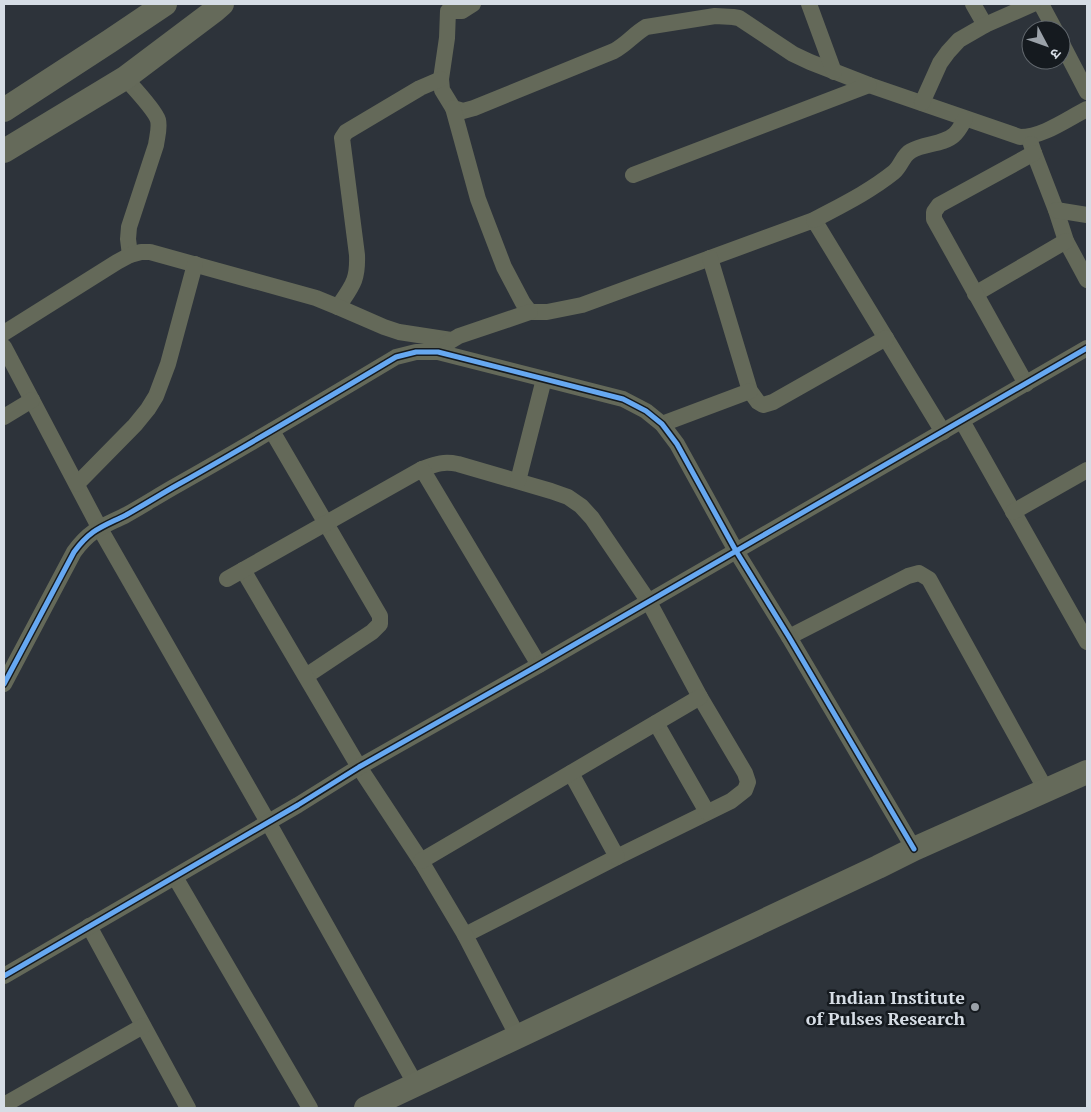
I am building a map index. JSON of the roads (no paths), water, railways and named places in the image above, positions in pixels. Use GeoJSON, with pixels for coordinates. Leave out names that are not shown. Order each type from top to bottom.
{"type":"FeatureCollection","features":[{"type":"Feature","properties":{"kind":"street"},"geometry":{"type":"LineString","coordinates":[[4,110],[164,4]]}},
{"type":"Feature","properties":{"kind":"street"},"geometry":{"type":"LineString","coordinates":[[4,151],[125,78],[222,4]]}},
{"type":"Feature","properties":{"kind":"street"},"geometry":{"type":"LineString","coordinates":[[473,4],[462,11],[446,8],[447,38],[441,78],[442,90],[453,108],[478,199],[504,267],[530,312]]}},
{"type":"Feature","properties":{"kind":"street"},"geometry":{"type":"LineString","coordinates":[[808,4],[834,72]]}},
{"type":"Feature","properties":{"kind":"street"},"geometry":{"type":"LineString","coordinates":[[973,4],[985,25]]}},
{"type":"Feature","properties":{"kind":"street"},"geometry":{"type":"LineString","coordinates":[[922,103],[940,63],[959,40],[985,25],[1033,4]]}},
{"type":"Feature","properties":{"kind":"street"},"geometry":{"type":"LineString","coordinates":[[1041,4],[1050,20]]}},
{"type":"Feature","properties":{"kind":"street"},"geometry":{"type":"LineString","coordinates":[[453,108],[463,110],[474,108],[614,51],[646,27],[716,16],[739,18],[793,54],[834,72],[1020,138],[1032,145],[1066,241],[1087,280]]}},
{"type":"Feature","properties":{"kind":"street"},"geometry":{"type":"LineString","coordinates":[[1071,61],[1087,92]]}},
{"type":"Feature","properties":{"kind":"street"},"geometry":{"type":"LineString","coordinates":[[125,78],[158,119],[159,131],[130,227],[128,239],[130,255]]}},
{"type":"Feature","properties":{"kind":"street"},"geometry":{"type":"LineString","coordinates":[[338,307],[356,279],[357,268],[342,138],[346,132],[420,88],[441,78]]}},
{"type":"Feature","properties":{"kind":"street"},"geometry":{"type":"LineString","coordinates":[[633,175],[869,85]]}},
{"type":"Feature","properties":{"kind":"street"},"geometry":{"type":"LineString","coordinates":[[1026,384],[934,219],[934,212],[939,205],[1032,145],[1042,133],[1087,109]]}},
{"type":"Feature","properties":{"kind":"street"},"geometry":{"type":"LineString","coordinates":[[438,352],[443,345],[451,340],[470,332],[530,312],[547,312],[582,305],[814,220],[869,190],[895,171],[912,150],[947,140],[954,136],[965,119]]}},
{"type":"Feature","properties":{"kind":"street"},"geometry":{"type":"LineString","coordinates":[[1056,210],[1087,215]]}},
{"type":"Feature","properties":{"kind":"street"},"geometry":{"type":"LineString","coordinates":[[814,220],[943,432]]}},
{"type":"Feature","properties":{"kind":"street"},"geometry":{"type":"LineString","coordinates":[[976,294],[1066,241]]}},
{"type":"Feature","properties":{"kind":"street"},"geometry":{"type":"LineString","coordinates":[[4,333],[108,267],[130,255],[150,252],[316,298],[399,332],[451,340]]}},
{"type":"Feature","properties":{"kind":"street"},"geometry":{"type":"LineString","coordinates":[[710,258],[750,390],[758,402],[763,405],[773,402],[886,338]]}},
{"type":"Feature","properties":{"kind":"street"},"geometry":{"type":"LineString","coordinates":[[76,484],[136,425],[156,396],[168,364],[195,264]]}},
{"type":"Feature","properties":{"kind":"street"},"geometry":{"type":"LineString","coordinates":[[4,347],[99,527],[416,1085]]}},
{"type":"Feature","properties":{"kind":"street"},"geometry":{"type":"LineString","coordinates":[[4,976],[298,805],[359,767],[1087,348]]}},
{"type":"Feature","properties":{"kind":"street"},"geometry":{"type":"LineString","coordinates":[[4,684],[74,552],[82,541],[99,527],[125,515],[272,431],[396,357],[416,352],[438,352],[623,399],[646,411],[662,424],[677,444],[736,551],[790,637],[914,849]]}},
{"type":"Feature","properties":{"kind":"street"},"geometry":{"type":"LineString","coordinates":[[518,481],[544,379]]}},
{"type":"Feature","properties":{"kind":"street"},"geometry":{"type":"LineString","coordinates":[[662,424],[750,390]]}},
{"type":"Feature","properties":{"kind":"street"},"geometry":{"type":"LineString","coordinates":[[4,417],[32,400]]}},
{"type":"Feature","properties":{"kind":"street"},"geometry":{"type":"LineString","coordinates":[[962,421],[1087,642]]}},
{"type":"Feature","properties":{"kind":"street"},"geometry":{"type":"LineString","coordinates":[[272,431],[380,616],[380,624],[372,632],[306,676]]}},
{"type":"Feature","properties":{"kind":"street"},"geometry":{"type":"LineString","coordinates":[[227,579],[422,469],[447,462],[568,497],[581,506],[592,518],[648,602],[700,697],[745,773],[748,782],[745,790],[731,801],[465,935]]}},
{"type":"Feature","properties":{"kind":"street"},"geometry":{"type":"LineString","coordinates":[[422,469],[539,665]]}},
{"type":"Feature","properties":{"kind":"street"},"geometry":{"type":"LineString","coordinates":[[1013,512],[1087,470]]}},
{"type":"Feature","properties":{"kind":"street"},"geometry":{"type":"LineString","coordinates":[[244,570],[359,767],[421,860],[465,935],[518,1037]]}},
{"type":"Feature","properties":{"kind":"street"},"geometry":{"type":"LineString","coordinates":[[790,637],[908,576],[919,573],[929,579],[1046,790]]}},
{"type":"Feature","properties":{"kind":"street"},"geometry":{"type":"LineString","coordinates":[[421,860],[700,697]]}},
{"type":"Feature","properties":{"kind":"street"},"geometry":{"type":"LineString","coordinates":[[656,723],[707,812]]}},
{"type":"Feature","properties":{"kind":"street"},"geometry":{"type":"LineString","coordinates":[[366,1108],[914,849],[1087,772]]}},
{"type":"Feature","properties":{"kind":"street"},"geometry":{"type":"LineString","coordinates":[[571,773],[617,857]]}},
{"type":"Feature","properties":{"kind":"street"},"geometry":{"type":"LineString","coordinates":[[175,877],[310,1108]]}},
{"type":"Feature","properties":{"kind":"street"},"geometry":{"type":"LineString","coordinates":[[89,926],[188,1108]]}},
{"type":"Feature","properties":{"kind":"street"},"geometry":{"type":"LineString","coordinates":[[4,1105],[143,1026]]}},
{"type":"Feature","properties":{"kind":"place","name":"Indian Institute of Pulses Research"},"geometry":{"type":"Point","coordinates":[975,1007]}}]}
